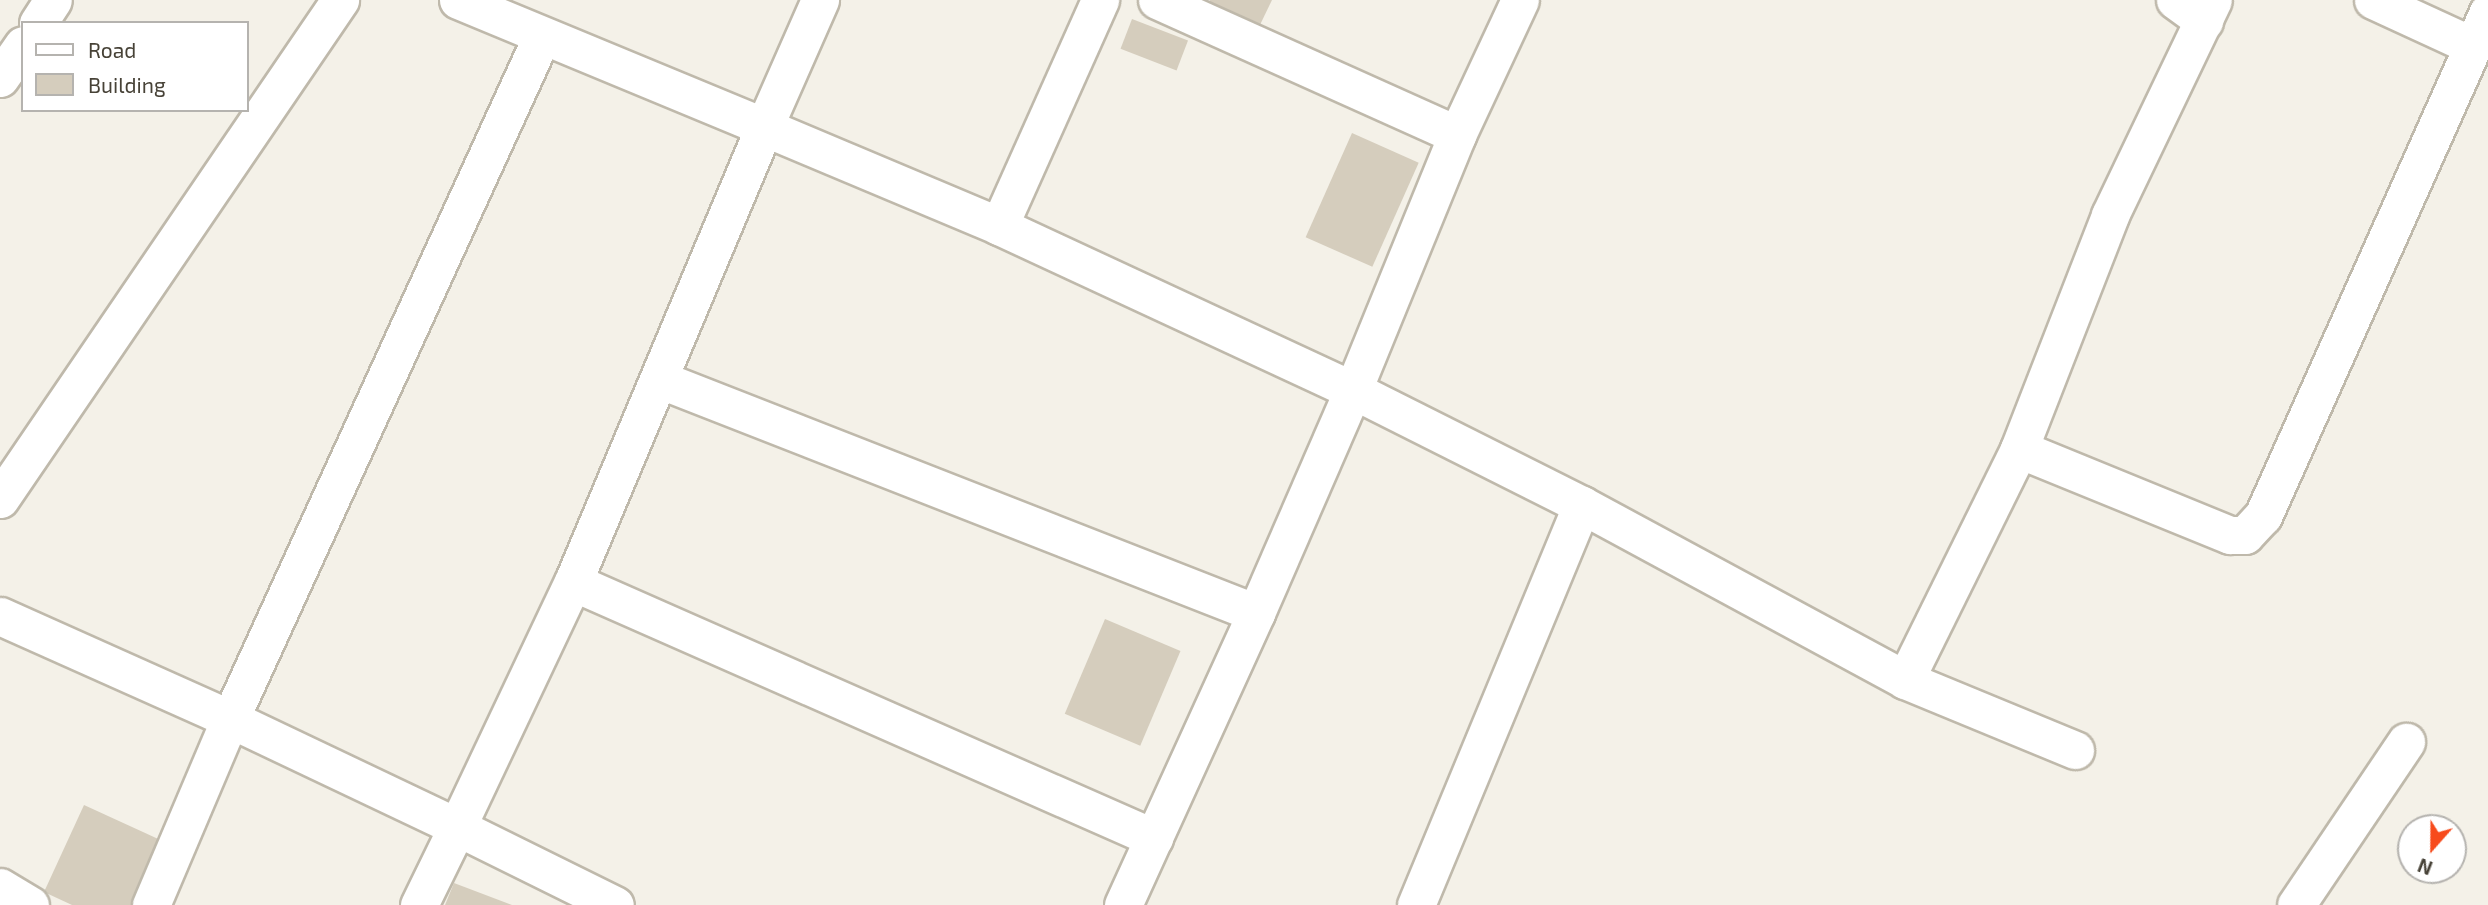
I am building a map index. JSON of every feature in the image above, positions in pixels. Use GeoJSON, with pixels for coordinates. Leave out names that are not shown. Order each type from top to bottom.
{"type":"FeatureCollection","features":[{"type":"Feature","properties":{"kind":"street"},"geometry":{"type":"LineString","coordinates":[[39,21],[53,0]]}},
{"type":"Feature","properties":{"kind":"street"},"geometry":{"type":"LineString","coordinates":[[0,499],[340,0]]}},
{"type":"Feature","properties":{"kind":"street"},"geometry":{"type":"LineString","coordinates":[[458,0],[999,226],[1353,390],[1582,505],[1905,680],[2075,750]]}},
{"type":"Feature","properties":{"kind":"street"},"geometry":{"type":"LineString","coordinates":[[419,905],[573,582],[820,0]]}},
{"type":"Feature","properties":{"kind":"street"},"geometry":{"type":"LineString","coordinates":[[999,226],[1100,0]]}},
{"type":"Feature","properties":{"kind":"street"},"geometry":{"type":"LineString","coordinates":[[1157,0],[1457,135]]}},
{"type":"Feature","properties":{"kind":"street"},"geometry":{"type":"LineString","coordinates":[[1123,905],[1256,613],[1353,390],[1457,135],[1520,0]]}},
{"type":"Feature","properties":{"kind":"street"},"geometry":{"type":"LineString","coordinates":[[1905,680],[2019,449],[2110,215],[2209,11],[2175,0]]}},
{"type":"Feature","properties":{"kind":"street"},"geometry":{"type":"LineString","coordinates":[[2373,0],[2473,46]]}},
{"type":"Feature","properties":{"kind":"street"},"geometry":{"type":"LineString","coordinates":[[2019,449],[2230,535],[2245,535],[2263,516],[2488,12]]}},
{"type":"Feature","properties":{"kind":"street"},"geometry":{"type":"LineString","coordinates":[[151,905],[230,719],[542,36]]}},
{"type":"Feature","properties":{"kind":"street"},"geometry":{"type":"LineString","coordinates":[[0,78],[21,48]]}},
{"type":"Feature","properties":{"kind":"street"},"geometry":{"type":"LineString","coordinates":[[661,380],[1256,613]]}},
{"type":"Feature","properties":{"kind":"street"},"geometry":{"type":"LineString","coordinates":[[1416,905],[1582,505]]}},
{"type":"Feature","properties":{"kind":"street"},"geometry":{"type":"LineString","coordinates":[[573,582],[1154,838]]}},
{"type":"Feature","properties":{"kind":"street"},"geometry":{"type":"LineString","coordinates":[[0,616],[230,719],[615,905]]}},
{"type":"Feature","properties":{"kind":"street"},"geometry":{"type":"LineString","coordinates":[[2296,905],[2406,742]]}},
{"type":"Feature","properties":{"kind":"street"},"geometry":{"type":"LineString","coordinates":[[0,887],[30,905]]}},
{"type":"Feature","properties":{"kind":"building"},"geometry":{"type":"Polygon","coordinates":[[[1210,0],[1272,0],[1258,29],[1207,6],[1210,0]]]}},
{"type":"Feature","properties":{"kind":"building"},"geometry":{"type":"Polygon","coordinates":[[[1132,19],[1188,41],[1177,70],[1121,49],[1132,19]]]}},
{"type":"Feature","properties":{"kind":"building"},"geometry":{"type":"Polygon","coordinates":[[[1352,133],[1419,163],[1372,267],[1306,237],[1352,133]]]}},
{"type":"Feature","properties":{"kind":"building"},"geometry":{"type":"Polygon","coordinates":[[[1105,619],[1180,651],[1140,746],[1065,714],[1105,619]]]}},
{"type":"Feature","properties":{"kind":"building"},"geometry":{"type":"Polygon","coordinates":[[[84,805],[167,843],[138,905],[72,905],[44,892],[84,805]]]}},
{"type":"Feature","properties":{"kind":"building"},"geometry":{"type":"Polygon","coordinates":[[[454,883],[512,905],[445,905],[454,883]]]}}]}
